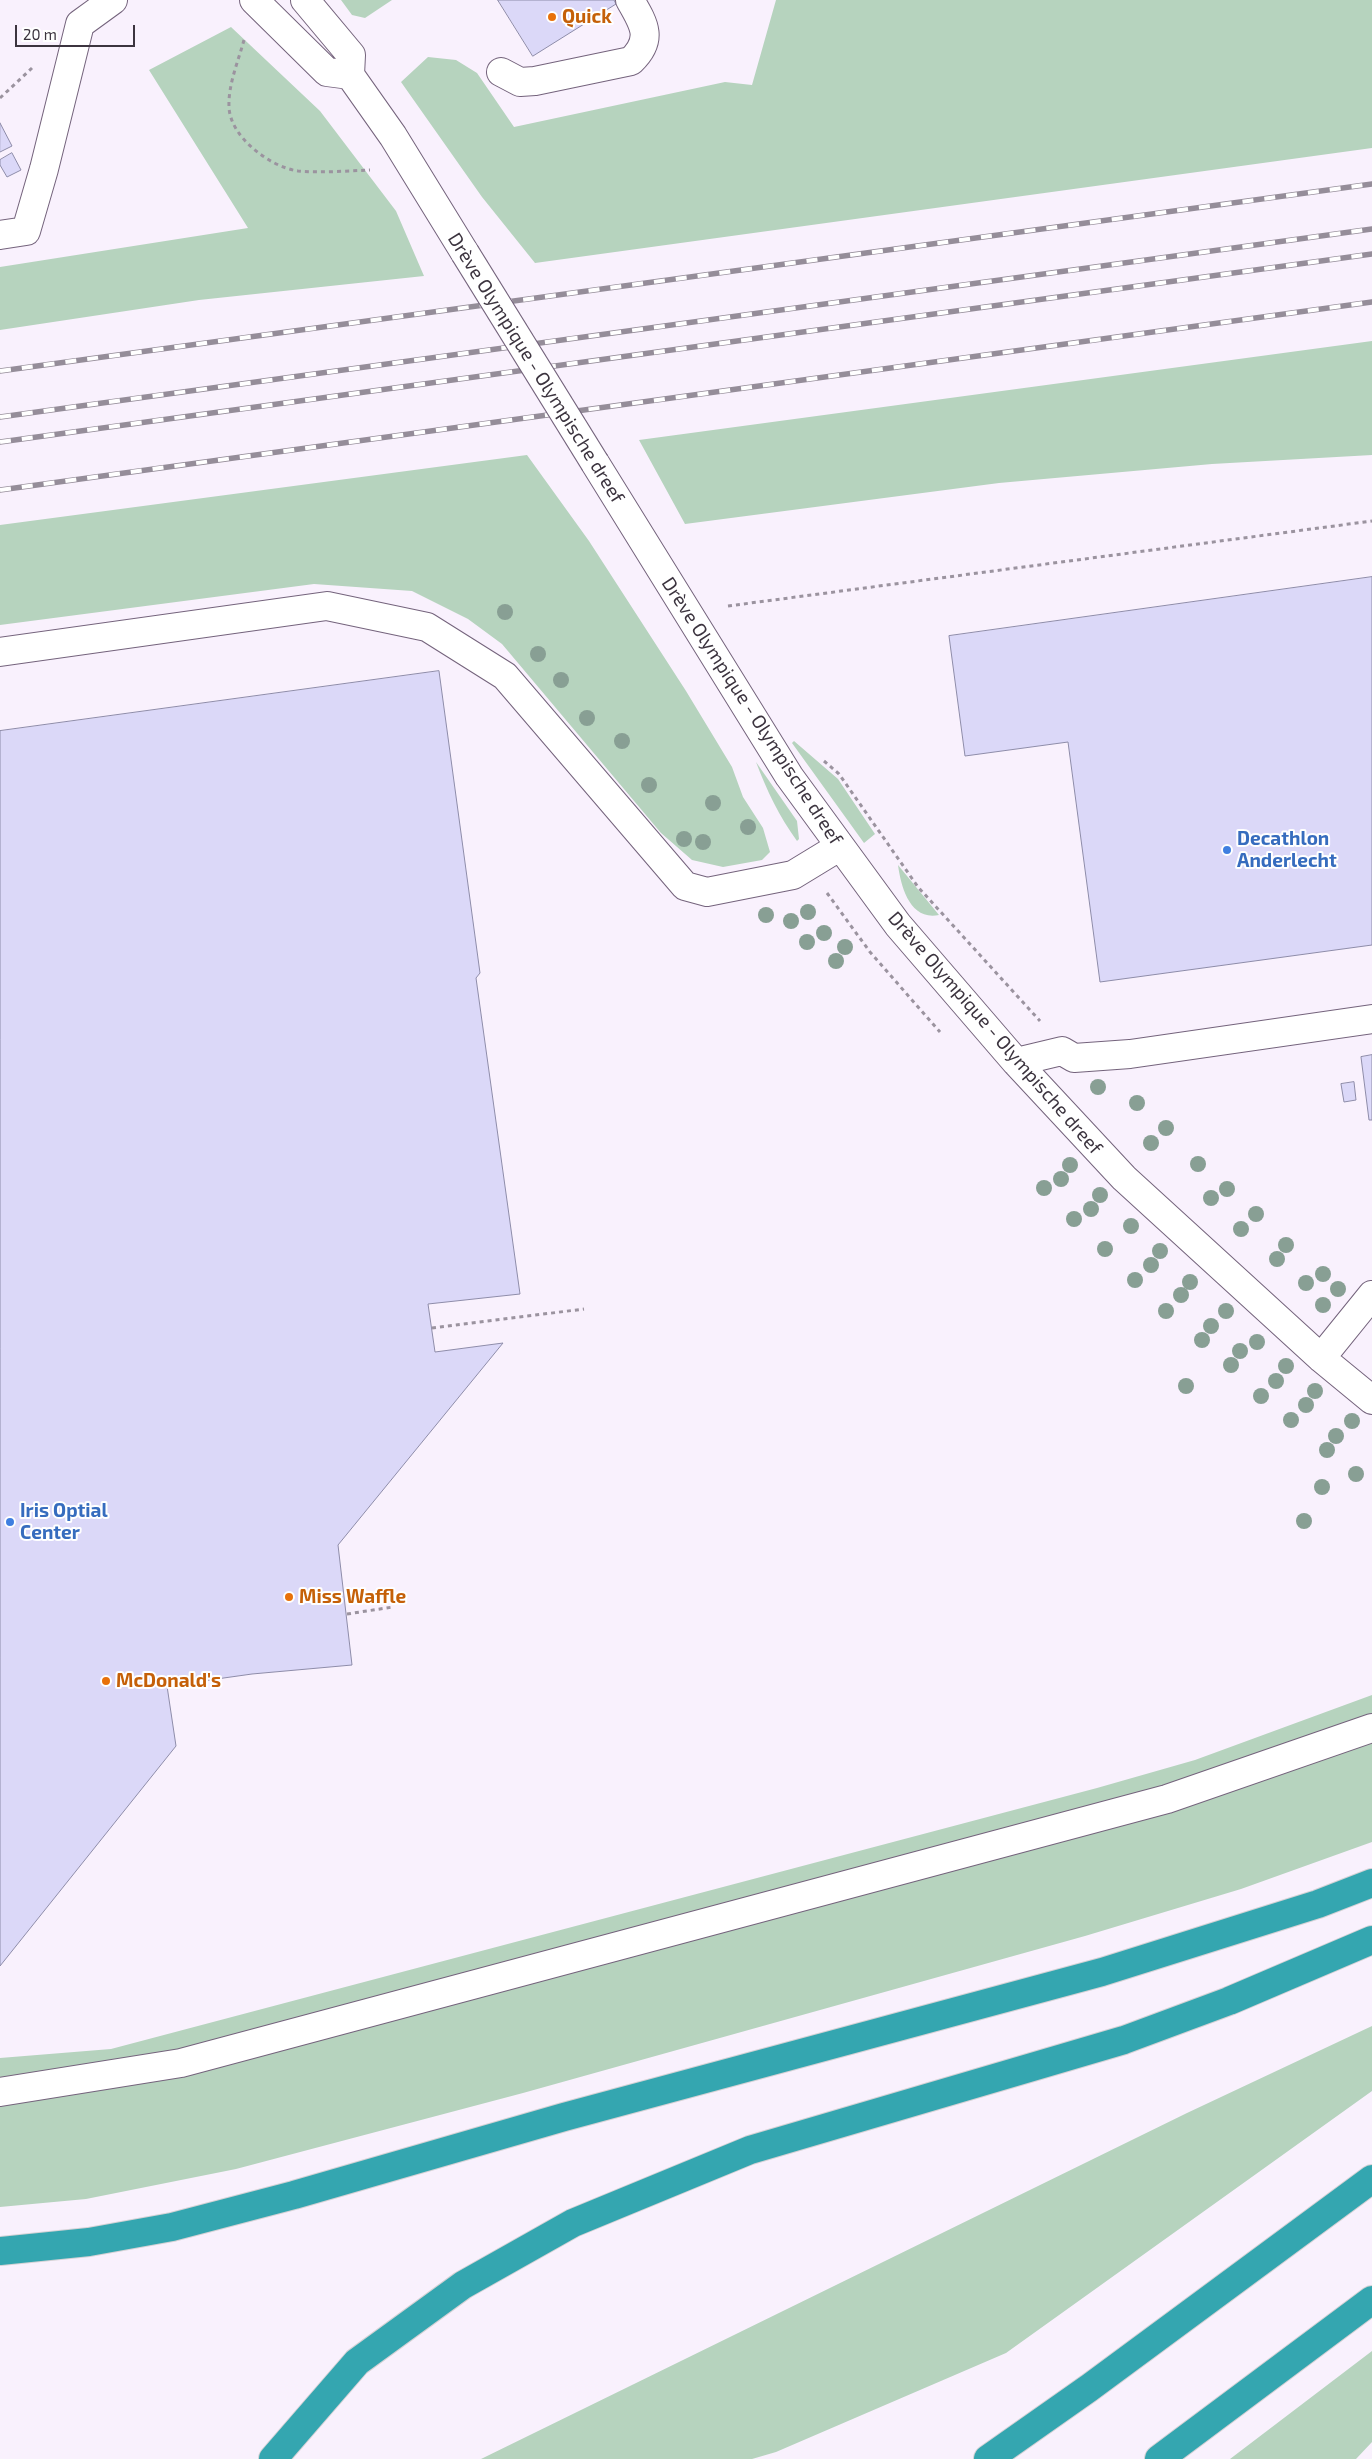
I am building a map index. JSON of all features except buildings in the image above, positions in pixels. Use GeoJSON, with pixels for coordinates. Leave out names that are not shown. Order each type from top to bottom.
{"type":"FeatureCollection","features":[{"type":"Feature","properties":{"kind":"highway"},"geometry":{"type":"LineString","coordinates":[[0,2251],[89,2242],[172,2227],[294,2195],[564,2118],[1102,1972],[1318,1904],[1372,1883]]}},
{"type":"Feature","properties":{"kind":"highway"},"geometry":{"type":"LineString","coordinates":[[273,2459],[357,2362],[463,2285],[573,2223],[750,2150],[1124,2040],[1229,2001],[1372,1940]]}},
{"type":"Feature","properties":{"kind":"highway"},"geometry":{"type":"LineString","coordinates":[[988,2459],[1089,2388],[1372,2179]]}},
{"type":"Feature","properties":{"kind":"highway"},"geometry":{"type":"LineString","coordinates":[[1159,2459],[1372,2300]]}},
{"type":"Feature","properties":{"kind":"street"},"geometry":{"type":"LineString","coordinates":[[0,235],[26,231],[44,169],[80,24],[113,0]]}},
{"type":"Feature","properties":{"kind":"street"},"geometry":{"type":"LineString","coordinates":[[254,0],[327,72],[350,75]]}},
{"type":"Feature","properties":{"kind":"street","name":"Drève Olympique - Olympische dreef"},"geometry":{"type":"LineString","coordinates":[[305,0],[351,55],[350,75],[393,136],[789,776],[839,848],[898,925],[1016,1062],[1124,1178],[1321,1358],[1372,1400]]}},
{"type":"Feature","properties":{"kind":"street"},"geometry":{"type":"LineString","coordinates":[[501,72],[520,82],[535,81],[631,62],[640,52],[646,39],[643,22],[630,0]]}},
{"type":"Feature","properties":{"kind":"street"},"geometry":{"type":"LineString","coordinates":[[0,652],[326,606],[427,627],[505,676],[686,886],[707,892],[793,876],[839,848]]}},
{"type":"Feature","properties":{"kind":"street"},"geometry":{"type":"LineString","coordinates":[[1016,1062],[1062,1051],[1074,1058],[1130,1054],[1372,1019]]}},
{"type":"Feature","properties":{"kind":"street"},"geometry":{"type":"LineString","coordinates":[[1321,1358],[1372,1295]]}},
{"type":"Feature","properties":{"kind":"street"},"geometry":{"type":"LineString","coordinates":[[0,2092],[181,2062],[210,2055],[1166,1799],[1372,1728]]}},
{"type":"Feature","properties":{"kind":"path"},"geometry":{"type":"LineString","coordinates":[[244,38],[229,94],[229,110],[240,138],[276,164],[296,170],[370,170]]}},
{"type":"Feature","properties":{"kind":"path"},"geometry":{"type":"LineString","coordinates":[[728,606],[1372,521]]}},
{"type":"Feature","properties":{"kind":"path"},"geometry":{"type":"LineString","coordinates":[[816,754],[839,774],[918,887],[1050,1032],[1062,1051]]}},
{"type":"Feature","properties":{"kind":"path"},"geometry":{"type":"LineString","coordinates":[[432,1328],[584,1309]]}},
{"type":"Feature","properties":{"kind":"path"},"geometry":{"type":"LineString","coordinates":[[347,1614],[393,1607]]}},
{"type":"Feature","properties":{"kind":"green space"},"geometry":{"type":"Polygon","coordinates":[[[341,0],[392,0],[365,18],[352,15],[341,0]]]}},
{"type":"Feature","properties":{"kind":"green space"},"geometry":{"type":"Polygon","coordinates":[[[776,0],[1372,0],[1372,148],[535,263],[482,197],[401,82],[428,57],[456,60],[477,73],[514,127],[725,82],[752,85],[776,0]]]}},
{"type":"Feature","properties":{"kind":"green space"},"geometry":{"type":"Polygon","coordinates":[[[231,27],[320,111],[396,211],[424,276],[199,300],[0,330],[0,267],[248,228],[149,70],[231,27]]]}},
{"type":"Feature","properties":{"kind":"green space"},"geometry":{"type":"Polygon","coordinates":[[[1372,341],[1372,455],[1212,464],[999,483],[685,524],[639,440],[1372,341]]]}},
{"type":"Feature","properties":{"kind":"green space"},"geometry":{"type":"Polygon","coordinates":[[[527,455],[589,541],[686,691],[732,767],[743,797],[763,828],[770,852],[762,860],[723,867],[692,860],[661,833],[502,644],[468,619],[412,591],[314,584],[0,625],[0,525],[527,455]]]}},
{"type":"Feature","properties":{"kind":"green space"},"geometry":{"type":"Polygon","coordinates":[[[794,741],[838,779],[875,834],[864,843],[792,743],[794,741]]]}},
{"type":"Feature","properties":{"kind":"green space"},"geometry":{"type":"Polygon","coordinates":[[[756,762],[797,821],[799,839],[797,841],[774,803],[756,762]]]}},
{"type":"Feature","properties":{"kind":"green space"},"geometry":{"type":"Polygon","coordinates":[[[898,865],[939,915],[921,913],[914,908],[905,892],[898,865]]]}},
{"type":"Feature","properties":{"kind":"green space"},"geometry":{"type":"Polygon","coordinates":[[[1372,1695],[1372,1842],[1241,1889],[1085,1936],[523,2093],[236,2169],[86,2199],[0,2207],[0,2058],[111,2049],[1097,1788],[1195,1760],[1372,1695]]]}},
{"type":"Feature","properties":{"kind":"green space"},"geometry":{"type":"Polygon","coordinates":[[[1372,2026],[1372,2091],[1006,2353],[776,2452],[752,2459],[481,2459],[1187,2113],[1372,2026]]]}},
{"type":"Feature","properties":{"kind":"green space"},"geometry":{"type":"Polygon","coordinates":[[[1372,2351],[1372,2442],[1356,2459],[1230,2459],[1372,2351]]]}},
{"type":"Feature","properties":{"kind":"railway"},"geometry":{"type":"LineString","coordinates":[[0,371],[1372,184]]}},
{"type":"Feature","properties":{"kind":"railway"},"geometry":{"type":"LineString","coordinates":[[0,417],[1372,229]]}},
{"type":"Feature","properties":{"kind":"railway"},"geometry":{"type":"LineString","coordinates":[[0,442],[1372,254]]}},
{"type":"Feature","properties":{"kind":"railway"},"geometry":{"type":"LineString","coordinates":[[0,490],[1372,302]]}},
{"type":"Feature","properties":{"kind":"place","name":"Quick"},"geometry":{"type":"Point","coordinates":[552,17]}},
{"type":"Feature","properties":{"kind":"place","name":"Decathlon Anderlecht"},"geometry":{"type":"Point","coordinates":[1227,850]}},
{"type":"Feature","properties":{"kind":"place","name":"Iris Optial Center"},"geometry":{"type":"Point","coordinates":[10,1522]}},
{"type":"Feature","properties":{"kind":"place","name":"Miss Waffle"},"geometry":{"type":"Point","coordinates":[289,1597]}},
{"type":"Feature","properties":{"kind":"place","name":"McDonald's"},"geometry":{"type":"Point","coordinates":[106,1681]}}]}
